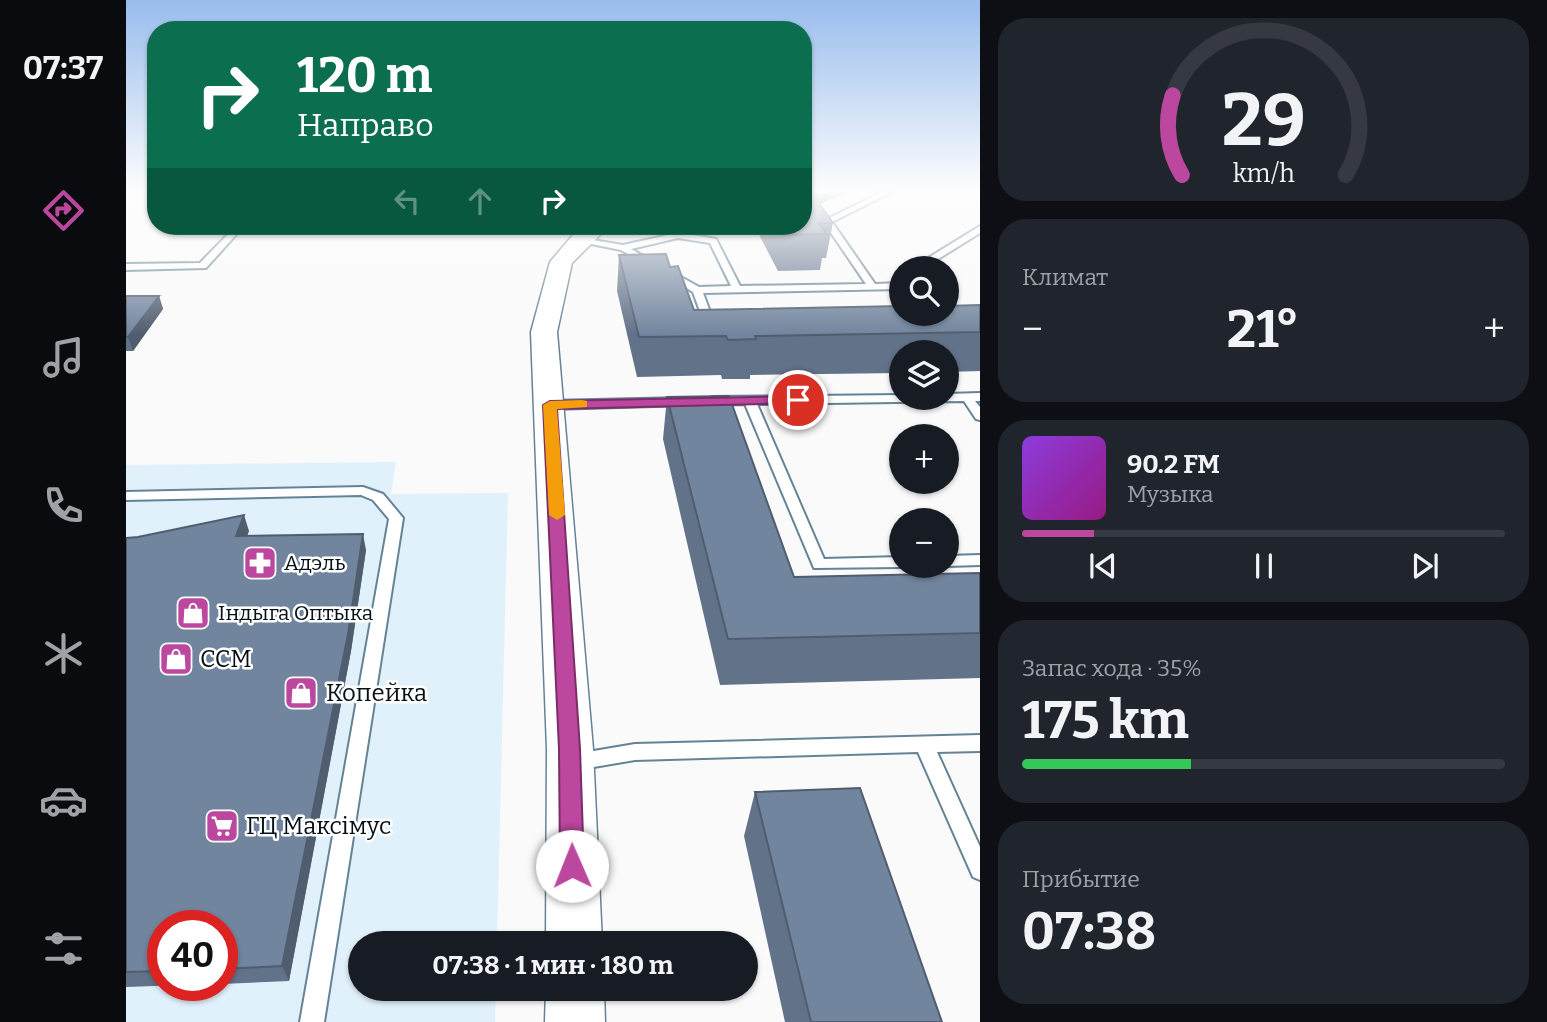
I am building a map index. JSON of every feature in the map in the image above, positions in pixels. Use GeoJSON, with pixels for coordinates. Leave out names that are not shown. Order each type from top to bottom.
{"type":"FeatureCollection","features":[{"type":"Feature","properties":{"kind":"street"},"geometry":{"type":"LineString","coordinates":[[574,931],[570,763],[544,332],[561,262],[598,240]]}},
{"type":"Feature","properties":{"kind":"street"},"geometry":{"type":"LineString","coordinates":[[575,1001],[575,1022]]}},
{"type":"Feature","properties":{"kind":"lane"},"geometry":{"type":"LineString","coordinates":[[126,267],[203,266],[227,240]]}},
{"type":"Feature","properties":{"kind":"lane"},"geometry":{"type":"LineString","coordinates":[[604,240],[696,290],[889,286]]}},
{"type":"Feature","properties":{"kind":"lane"},"geometry":{"type":"LineString","coordinates":[[709,240],[713,241],[737,289]]}},
{"type":"Feature","properties":{"kind":"lane"},"geometry":{"type":"LineString","coordinates":[[840,240],[873,287]]}},
{"type":"Feature","properties":{"kind":"lane"},"geometry":{"type":"LineString","coordinates":[[938,256],[964,240]]}},
{"type":"Feature","properties":{"kind":"lane"},"geometry":{"type":"LineString","coordinates":[[696,290],[712,331],[726,331]]}},
{"type":"Feature","properties":{"kind":"lane"},"geometry":{"type":"LineString","coordinates":[[550,405],[973,397],[980,416]]}},
{"type":"Feature","properties":{"kind":"lane"},"geometry":{"type":"LineString","coordinates":[[750,401],[819,564],[889,562]]}},
{"type":"Feature","properties":{"kind":"lane"},"geometry":{"type":"LineString","coordinates":[[126,496],[363,491],[378,497],[396,519],[312,1022]]}},
{"type":"Feature","properties":{"kind":"lane"},"geometry":{"type":"LineString","coordinates":[[959,561],[980,560]]}},
{"type":"Feature","properties":{"kind":"lane"},"geometry":{"type":"LineString","coordinates":[[570,763],[635,752],[980,743]]}},
{"type":"Feature","properties":{"kind":"lane"},"geometry":{"type":"LineString","coordinates":[[925,746],[980,870]]}},
{"type":"Feature","properties":{"kind":"shaded area"},"geometry":{"type":"Polygon","coordinates":[[[396,462],[391,494],[508,493],[497,931],[348,931],[348,1001],[496,1001],[495,1022],[126,1022],[126,465],[396,462]]]}},
{"type":"Feature","properties":{"kind":"building"},"geometry":{"type":"Polygon","coordinates":[[[666,254],[670,267],[678,266],[694,310],[889,306],[889,326],[959,326],[959,306],[980,305],[980,332],[755,336],[756,339],[728,340],[726,336],[639,337],[619,255],[666,254]]]}},
{"type":"Feature","properties":{"kind":"building"},"geometry":{"type":"Polygon","coordinates":[[[126,296],[159,296],[128,337],[126,337],[126,296]]]}},
{"type":"Feature","properties":{"kind":"building"},"geometry":{"type":"Polygon","coordinates":[[[729,396],[794,577],[889,575],[889,578],[959,578],[959,573],[980,573],[980,633],[728,639],[667,397],[729,396]]]}},
{"type":"Feature","properties":{"kind":"building","name":"ГЦ Максімус"},"geometry":{"type":"Polygon","coordinates":[[[244,515],[236,536],[363,534],[348,634],[282,966],[238,968],[238,910],[147,910],[147,971],[126,972],[126,538],[244,515]]]}},
{"type":"Feature","properties":{"kind":"building"},"geometry":{"type":"Polygon","coordinates":[[[860,788],[942,1022],[811,1022],[755,792],[860,788]]]}},
{"type":"Feature","properties":{"kind":"slow traffic"},"geometry":{"type":"LineString","coordinates":[[557,515],[550,405],[582,404]]}},
{"type":"Feature","properties":{"kind":"place","name":"Адэль"},"geometry":{"type":"Point","coordinates":[260,563]}},
{"type":"Feature","properties":{"kind":"place","name":"Індыга Оптыка"},"geometry":{"type":"Point","coordinates":[193,613]}},
{"type":"Feature","properties":{"kind":"place","name":"ССМ"},"geometry":{"type":"Point","coordinates":[176,659]}},
{"type":"Feature","properties":{"kind":"place","name":"Копейка"},"geometry":{"type":"Point","coordinates":[301,693]}},
{"type":"Feature","properties":{"kind":"place","name":"ГЦ Максімус"},"geometry":{"type":"Point","coordinates":[222,826]}},
{"type":"Feature","properties":{"kind":"route"},"geometry":{"type":"LineString","coordinates":[[572,866],[570,749],[550,405],[798,400]]}}]}
